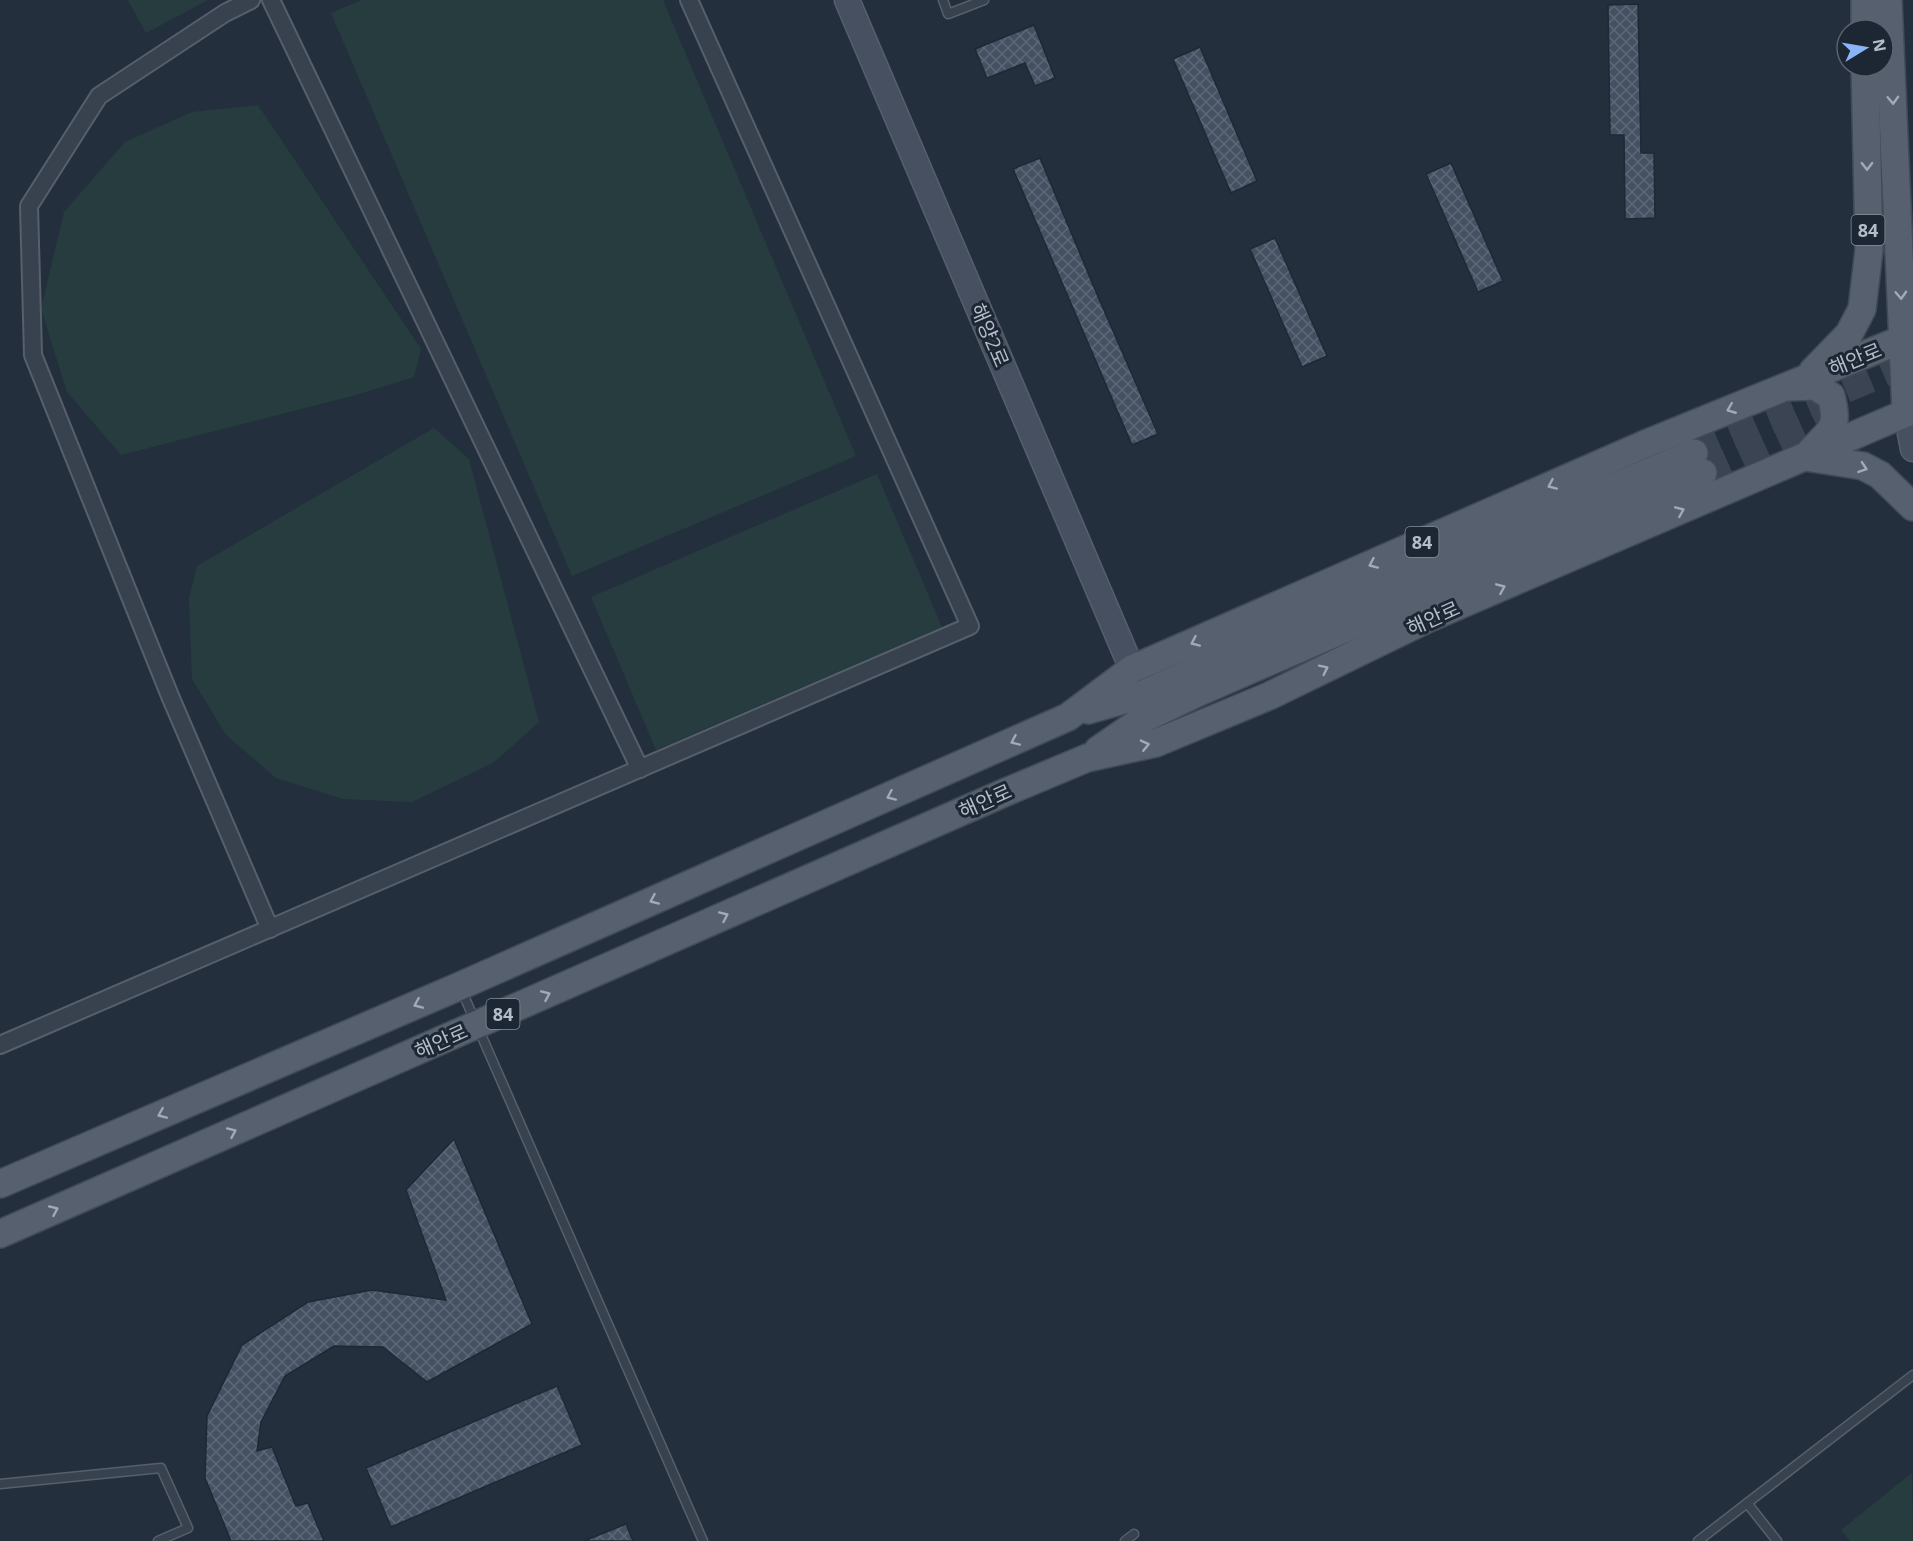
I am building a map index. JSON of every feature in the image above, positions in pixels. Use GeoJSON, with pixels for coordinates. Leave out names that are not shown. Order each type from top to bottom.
{"type":"FeatureCollection","features":[{"type":"Feature","properties":{"kind":"main road"},"geometry":{"type":"LineString","coordinates":[[1864,0],[1864,18]]}},
{"type":"Feature","properties":{"kind":"main road","name":"해안로"},"geometry":{"type":"LineString","coordinates":[[0,1234],[1006,792],[1088,758],[1156,743],[1269,696],[1427,620],[1910,412],[1908,337],[1888,0]]}},
{"type":"Feature","properties":{"kind":"main road","name":"84"},"geometry":{"type":"LineString","coordinates":[[1785,387],[1810,374],[1850,334],[1862,309],[1869,250],[1865,78]]}},
{"type":"Feature","properties":{"kind":"main road","name":"해안로"},"geometry":{"type":"LineString","coordinates":[[0,1184],[460,986],[1068,717],[1132,669],[1632,450],[1908,337]]}},
{"type":"Feature","properties":{"kind":"main road"},"geometry":{"type":"LineString","coordinates":[[1785,387],[1815,386],[1832,396],[1836,417],[1833,427],[1805,457]]}},
{"type":"Feature","properties":{"kind":"main road"},"geometry":{"type":"LineString","coordinates":[[1805,457],[1863,466],[1880,475],[1913,507]]}},
{"type":"Feature","properties":{"kind":"main road"},"geometry":{"type":"LineString","coordinates":[[1068,717],[1141,695],[1385,584],[1698,463],[1143,719],[1088,758]]}},
{"type":"Feature","properties":{"kind":"street"},"geometry":{"type":"LineString","coordinates":[[251,0],[225,13],[99,96],[29,206],[33,355],[170,696],[270,929]]}},
{"type":"Feature","properties":{"kind":"street"},"geometry":{"type":"LineString","coordinates":[[271,0],[640,769]]}},
{"type":"Feature","properties":{"kind":"street"},"geometry":{"type":"LineString","coordinates":[[0,1045],[970,626],[689,0]]}},
{"type":"Feature","properties":{"kind":"street","name":"해양2로"},"geometry":{"type":"LineString","coordinates":[[847,0],[1132,669]]}},
{"type":"Feature","properties":{"kind":"street"},"geometry":{"type":"LineString","coordinates":[[1910,412],[1913,449]]}},
{"type":"Feature","properties":{"kind":"lane"},"geometry":{"type":"LineString","coordinates":[[943,0],[948,14],[984,0]]}},
{"type":"Feature","properties":{"kind":"lane"},"geometry":{"type":"LineString","coordinates":[[460,986],[703,1541]]}},
{"type":"Feature","properties":{"kind":"lane"},"geometry":{"type":"LineString","coordinates":[[1698,1541],[1913,1375]]}},
{"type":"Feature","properties":{"kind":"lane"},"geometry":{"type":"LineString","coordinates":[[0,1484],[161,1468],[188,1528],[158,1541]]}},
{"type":"Feature","properties":{"kind":"lane"},"geometry":{"type":"LineString","coordinates":[[1747,1503],[1777,1541]]}},
{"type":"Feature","properties":{"kind":"lane"},"geometry":{"type":"LineString","coordinates":[[1125,1541],[1134,1534]]}},
{"type":"Feature","properties":{"kind":"green space"},"geometry":{"type":"Polygon","coordinates":[[[128,0],[208,0],[146,33],[128,0]]]}},
{"type":"Feature","properties":{"kind":"green space"},"geometry":{"type":"Polygon","coordinates":[[[362,0],[663,0],[856,456],[572,576],[331,13],[362,0]]]}},
{"type":"Feature","properties":{"kind":"green space"},"geometry":{"type":"Polygon","coordinates":[[[258,105],[421,349],[414,377],[356,395],[121,455],[67,392],[41,309],[64,212],[125,142],[192,112],[258,105]]]}},
{"type":"Feature","properties":{"kind":"green space"},"geometry":{"type":"Polygon","coordinates":[[[434,428],[469,459],[539,722],[493,763],[412,802],[343,799],[276,778],[226,735],[192,679],[189,598],[197,566],[434,428]]]}},
{"type":"Feature","properties":{"kind":"green space"},"geometry":{"type":"Polygon","coordinates":[[[877,474],[942,627],[656,750],[591,597],[877,474]]]}},
{"type":"Feature","properties":{"kind":"green space"},"geometry":{"type":"Polygon","coordinates":[[[1912,1473],[1913,1541],[1850,1541],[1841,1530],[1912,1473]]]}},
{"type":"Feature","properties":{"kind":"building"},"geometry":{"type":"Polygon","coordinates":[[[1638,4],[1641,153],[1654,153],[1655,218],[1625,219],[1624,135],[1610,135],[1608,5],[1638,4]]]}},
{"type":"Feature","properties":{"kind":"building"},"geometry":{"type":"Polygon","coordinates":[[[1034,25],[1055,78],[1035,86],[1025,63],[987,78],[975,49],[1034,25]]]}},
{"type":"Feature","properties":{"kind":"building"},"geometry":{"type":"Polygon","coordinates":[[[1200,47],[1257,181],[1231,193],[1173,59],[1200,47]]]}},
{"type":"Feature","properties":{"kind":"building"},"geometry":{"type":"Polygon","coordinates":[[[1040,158],[1158,434],[1132,445],[1013,169],[1040,158]]]}},
{"type":"Feature","properties":{"kind":"building"},"geometry":{"type":"Polygon","coordinates":[[[1451,163],[1503,281],[1478,292],[1426,174],[1451,163]]]}},
{"type":"Feature","properties":{"kind":"building"},"geometry":{"type":"Polygon","coordinates":[[[1275,238],[1327,356],[1302,367],[1250,249],[1275,238]]]}},
{"type":"Feature","properties":{"kind":"building"},"geometry":{"type":"Polygon","coordinates":[[[454,1139],[532,1324],[427,1382],[383,1347],[334,1346],[285,1376],[261,1422],[257,1451],[272,1447],[296,1506],[308,1503],[324,1541],[231,1541],[205,1478],[207,1416],[242,1345],[308,1302],[372,1290],[446,1300],[406,1190],[454,1139]]]}},
{"type":"Feature","properties":{"kind":"building"},"geometry":{"type":"Polygon","coordinates":[[[557,1386],[582,1445],[391,1527],[366,1468],[557,1386]]]}},
{"type":"Feature","properties":{"kind":"building"},"geometry":{"type":"Polygon","coordinates":[[[626,1524],[633,1541],[584,1541],[626,1524]]]}},
{"type":"Feature","properties":{"kind":"tunnel"},"geometry":{"type":"LineString","coordinates":[[1694,453],[1913,361]]}},
{"type":"Feature","properties":{"kind":"tunnel"},"geometry":{"type":"LineString","coordinates":[[1703,473],[1838,412]]}}]}
